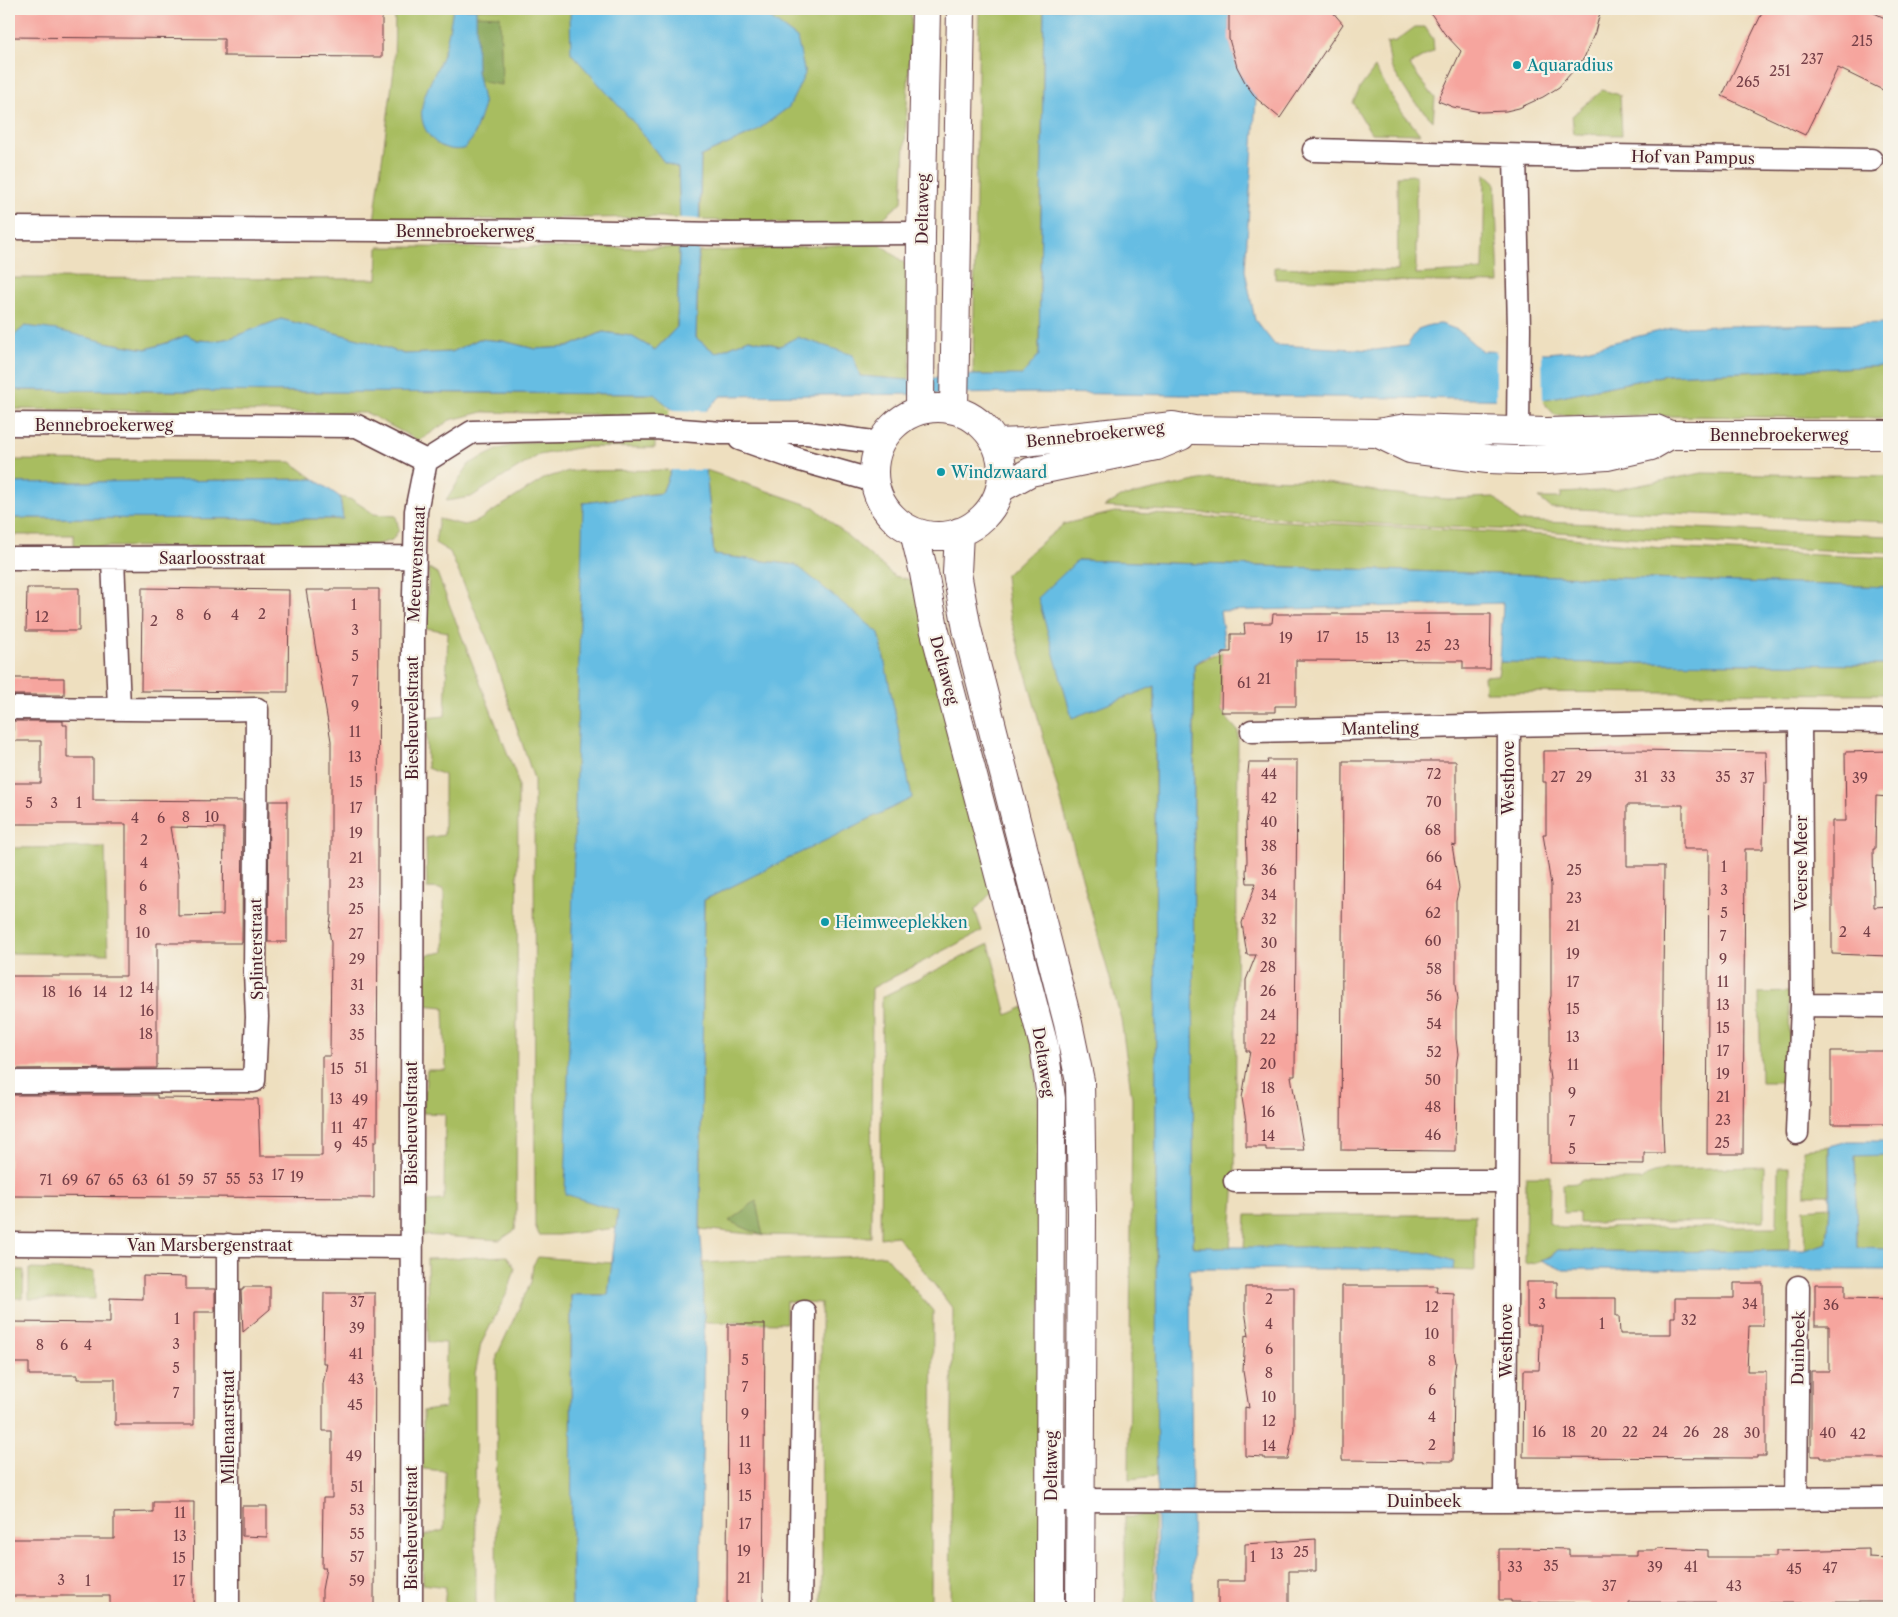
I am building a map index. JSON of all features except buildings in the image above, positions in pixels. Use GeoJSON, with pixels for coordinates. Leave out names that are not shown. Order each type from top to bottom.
{"type":"FeatureCollection","features":[{"type":"Feature","properties":{"kind":"street","name":"Deltaweg"},"geometry":{"type":"LineString","coordinates":[[920,403],[921,233],[926,9]]}},
{"type":"Feature","properties":{"kind":"street"},"geometry":{"type":"LineString","coordinates":[[954,392],[931,407],[920,403],[895,423],[880,443],[874,464],[874,481],[885,508],[897,521],[914,532],[940,536],[959,532],[978,522],[993,506],[1001,488],[1002,462],[996,443],[954,392],[960,9]]}},
{"type":"Feature","properties":{"kind":"street","name":"Hof van Pampus"},"geometry":{"type":"LineString","coordinates":[[1314,150],[1449,152],[1515,156],[1871,160]]}},
{"type":"Feature","properties":{"kind":"street"},"geometry":{"type":"LineString","coordinates":[[1515,156],[1519,328],[1518,460]]}},
{"type":"Feature","properties":{"kind":"street","name":"Bennebroekerweg"},"geometry":{"type":"LineString","coordinates":[[9,228],[721,234],[921,233]]}},
{"type":"Feature","properties":{"kind":"street","name":"Bennebroekerweg"},"geometry":{"type":"LineString","coordinates":[[996,443],[1025,442],[1173,426],[1194,430],[1377,433],[1406,428],[1518,420],[1656,429],[1670,435],[1889,436]]}},
{"type":"Feature","properties":{"kind":"street","name":"Bennebroekerweg"},"geometry":{"type":"LineString","coordinates":[[9,424],[357,426],[426,461]]}},
{"type":"Feature","properties":{"kind":"street"},"geometry":{"type":"LineString","coordinates":[[426,461],[472,432],[655,428],[722,433],[807,433],[880,443]]}},
{"type":"Feature","properties":{"kind":"street","name":"Bennebroekerweg"},"geometry":{"type":"LineString","coordinates":[[1001,488],[1030,472],[1157,446],[1194,430]]}},
{"type":"Feature","properties":{"kind":"street"},"geometry":{"type":"LineString","coordinates":[[722,433],[800,460],[874,481]]}},
{"type":"Feature","properties":{"kind":"street","name":"Bennebroekerweg"},"geometry":{"type":"LineString","coordinates":[[1377,433],[1410,449],[1488,459],[1518,460],[1607,456],[1651,446],[1670,435]]}},
{"type":"Feature","properties":{"kind":"street","name":"Meeuwenstraat"},"geometry":{"type":"LineString","coordinates":[[413,637],[416,511],[426,461]]}},
{"type":"Feature","properties":{"kind":"street","name":"Deltaweg"},"geometry":{"type":"LineString","coordinates":[[914,532],[934,628],[1044,1046],[1051,1098],[1050,1608]]}},
{"type":"Feature","properties":{"kind":"street","name":"Deltaweg"},"geometry":{"type":"LineString","coordinates":[[959,532],[957,573],[967,629],[1068,1023],[1080,1081],[1082,1213],[1080,1608]]}},
{"type":"Feature","properties":{"kind":"street","name":"Saarloosstraat"},"geometry":{"type":"LineString","coordinates":[[9,558],[415,557]]}},
{"type":"Feature","properties":{"kind":"street"},"geometry":{"type":"LineString","coordinates":[[113,559],[120,708]]}},
{"type":"Feature","properties":{"kind":"street","name":"Biesheuvelstraat"},"geometry":{"type":"LineString","coordinates":[[411,1608],[413,637]]}},
{"type":"Feature","properties":{"kind":"street","name":"Splinterstraat"},"geometry":{"type":"LineString","coordinates":[[9,708],[120,708],[191,711],[257,709],[255,972],[258,1017],[254,1081],[9,1082]]}},
{"type":"Feature","properties":{"kind":"street","name":"Westhove"},"geometry":{"type":"LineString","coordinates":[[1505,1501],[1509,724],[1800,720],[1889,721]]}},
{"type":"Feature","properties":{"kind":"street","name":"Veerse Meer"},"geometry":{"type":"LineString","coordinates":[[1797,1133],[1802,1005],[1800,720]]}},
{"type":"Feature","properties":{"kind":"street","name":"Manteling"},"geometry":{"type":"LineString","coordinates":[[1252,731],[1509,724]]}},
{"type":"Feature","properties":{"kind":"street"},"geometry":{"type":"LineString","coordinates":[[1802,1005],[1889,1006]]}},
{"type":"Feature","properties":{"kind":"street"},"geometry":{"type":"LineString","coordinates":[[1235,1181],[1506,1181]]}},
{"type":"Feature","properties":{"kind":"street","name":"Van Marsbergenstraat"},"geometry":{"type":"LineString","coordinates":[[9,1244],[411,1247]]}},
{"type":"Feature","properties":{"kind":"street","name":"Millenaarstraat"},"geometry":{"type":"LineString","coordinates":[[228,1245],[228,1608]]}},
{"type":"Feature","properties":{"kind":"street","name":"Duinbeek"},"geometry":{"type":"LineString","coordinates":[[1796,1498],[1798,1287]]}},
{"type":"Feature","properties":{"kind":"street"},"geometry":{"type":"LineString","coordinates":[[800,1608],[804,1312]]}},
{"type":"Feature","properties":{"kind":"street","name":"Duinbeek"},"geometry":{"type":"LineString","coordinates":[[1051,1500],[1505,1501],[1889,1498]]}},
{"type":"Feature","properties":{"kind":"green space"},"geometry":{"type":"Polygon","coordinates":[[[395,9],[575,9],[570,14],[634,123],[664,162],[678,168],[680,219],[660,217],[374,221],[394,69],[395,9]]]}},
{"type":"Feature","properties":{"kind":"green space"},"geometry":{"type":"Polygon","coordinates":[[[758,9],[912,9],[902,202],[874,226],[700,220],[701,156],[755,132],[758,9]]]}},
{"type":"Feature","properties":{"kind":"green space"},"geometry":{"type":"Polygon","coordinates":[[[979,9],[1044,9],[1039,355],[1022,376],[973,375],[979,9]]]}},
{"type":"Feature","properties":{"kind":"green space"},"geometry":{"type":"Polygon","coordinates":[[[473,15],[500,16],[502,85],[478,81],[473,15]]]}},
{"type":"Feature","properties":{"kind":"green space"},"geometry":{"type":"Polygon","coordinates":[[[1415,27],[1425,27],[1433,39],[1434,51],[1409,65],[1435,98],[1433,121],[1410,97],[1391,67],[1387,43],[1396,41],[1415,27]]]}},
{"type":"Feature","properties":{"kind":"green space"},"geometry":{"type":"Polygon","coordinates":[[[1375,68],[1397,105],[1420,134],[1371,133],[1353,103],[1360,88],[1375,68]]]}},
{"type":"Feature","properties":{"kind":"green space"},"geometry":{"type":"Polygon","coordinates":[[[1602,90],[1620,95],[1622,135],[1574,134],[1572,116],[1602,90]]]}},
{"type":"Feature","properties":{"kind":"green space"},"geometry":{"type":"Polygon","coordinates":[[[1485,173],[1495,182],[1499,283],[1275,279],[1275,267],[1398,271],[1397,176],[1416,175],[1416,274],[1483,270],[1485,173]]]}},
{"type":"Feature","properties":{"kind":"green space"},"geometry":{"type":"Polygon","coordinates":[[[879,243],[916,272],[909,380],[859,376],[780,346],[749,339],[716,353],[696,338],[699,252],[879,243]]]}},
{"type":"Feature","properties":{"kind":"green space"},"geometry":{"type":"Polygon","coordinates":[[[378,247],[679,248],[677,327],[655,350],[631,336],[603,332],[568,347],[535,349],[503,341],[479,339],[452,352],[404,354],[366,341],[281,319],[230,338],[214,341],[197,340],[187,335],[146,349],[110,343],[16,335],[9,340],[9,278],[377,279],[378,247]]]}},
{"type":"Feature","properties":{"kind":"green space"},"geometry":{"type":"Polygon","coordinates":[[[1889,366],[1889,418],[1555,415],[1541,400],[1666,375],[1889,366]]]}},
{"type":"Feature","properties":{"kind":"green space"},"geometry":{"type":"Polygon","coordinates":[[[9,390],[655,394],[673,410],[671,416],[483,412],[450,420],[419,441],[367,413],[9,409],[9,390]]]}},
{"type":"Feature","properties":{"kind":"green space"},"geometry":{"type":"Polygon","coordinates":[[[655,439],[655,448],[583,447],[539,455],[471,497],[446,501],[469,464],[499,449],[523,442],[655,439]]]}},
{"type":"Feature","properties":{"kind":"green space"},"geometry":{"type":"Polygon","coordinates":[[[9,460],[291,462],[314,479],[9,483],[9,460]]]}},
{"type":"Feature","properties":{"kind":"green space"},"geometry":{"type":"Polygon","coordinates":[[[671,470],[662,493],[583,503],[618,1211],[616,1228],[558,1235],[539,1235],[535,1225],[534,779],[488,641],[450,552],[435,543],[439,519],[464,525],[478,521],[545,478],[569,471],[671,470]]]}},
{"type":"Feature","properties":{"kind":"green space"},"geometry":{"type":"Polygon","coordinates":[[[706,470],[814,507],[894,576],[916,581],[993,891],[975,910],[982,931],[872,988],[871,1237],[760,1235],[700,1229],[704,900],[912,797],[796,565],[714,555],[706,470]]]}},
{"type":"Feature","properties":{"kind":"green space"},"geometry":{"type":"Polygon","coordinates":[[[1702,473],[1889,476],[1889,522],[1551,508],[1539,498],[1561,498],[1561,493],[1614,490],[1702,473]]]}},
{"type":"Feature","properties":{"kind":"green space"},"geometry":{"type":"Polygon","coordinates":[[[1209,478],[1308,480],[1387,493],[1446,499],[1494,497],[1519,521],[1889,536],[1889,553],[1779,548],[1545,531],[1397,525],[1104,507],[1121,497],[1209,478]]]}},
{"type":"Feature","properties":{"kind":"green space"},"geometry":{"type":"Polygon","coordinates":[[[340,497],[353,500],[374,514],[396,516],[399,530],[392,540],[373,546],[74,547],[74,535],[9,535],[9,518],[343,519],[340,497]]]}},
{"type":"Feature","properties":{"kind":"green space"},"geometry":{"type":"Polygon","coordinates":[[[1115,512],[1545,535],[1661,548],[1889,558],[1889,587],[1078,560],[1155,686],[1157,1476],[1129,1479],[1132,1098],[1121,1019],[1009,612],[1005,576],[1064,524],[1115,512]]]}},
{"type":"Feature","properties":{"kind":"green space"},"geometry":{"type":"Polygon","coordinates":[[[429,568],[437,573],[516,775],[518,785],[516,1219],[515,1230],[500,1240],[423,1235],[426,1201],[444,1200],[445,1114],[423,1113],[427,1070],[446,1070],[444,1007],[422,1005],[427,955],[444,952],[444,889],[427,888],[426,838],[444,835],[444,775],[427,768],[426,718],[445,716],[448,632],[426,628],[429,568]]]}},
{"type":"Feature","properties":{"kind":"green space"},"geometry":{"type":"Polygon","coordinates":[[[1222,652],[1221,712],[1238,731],[1235,1181],[1230,1248],[1193,1247],[1194,664],[1222,652]]]}},
{"type":"Feature","properties":{"kind":"green space"},"geometry":{"type":"Polygon","coordinates":[[[1500,662],[1889,665],[1889,694],[1485,692],[1484,676],[1498,675],[1500,662]]]}},
{"type":"Feature","properties":{"kind":"green space"},"geometry":{"type":"Polygon","coordinates":[[[105,847],[108,954],[9,953],[9,848],[105,847]]]}},
{"type":"Feature","properties":{"kind":"green space"},"geometry":{"type":"Polygon","coordinates":[[[989,944],[1007,1015],[1024,1007],[1033,1039],[1041,1131],[1041,1608],[950,1608],[953,1309],[897,1236],[880,1238],[882,997],[989,944]]]}},
{"type":"Feature","properties":{"kind":"green space"},"geometry":{"type":"Polygon","coordinates":[[[1789,992],[1790,1082],[1761,1082],[1759,993],[1789,992]]]}},
{"type":"Feature","properties":{"kind":"green space"},"geometry":{"type":"Polygon","coordinates":[[[1829,1146],[1829,1195],[1805,1195],[1803,1149],[1829,1146]]]}},
{"type":"Feature","properties":{"kind":"green space"},"geometry":{"type":"Polygon","coordinates":[[[1855,1155],[1889,1155],[1889,1248],[1857,1248],[1855,1155]]]}},
{"type":"Feature","properties":{"kind":"green space"},"geometry":{"type":"Polygon","coordinates":[[[1764,1167],[1764,1221],[1579,1223],[1579,1212],[1564,1213],[1563,1184],[1579,1183],[1580,1180],[1642,1180],[1646,1176],[1666,1169],[1764,1167]]]}},
{"type":"Feature","properties":{"kind":"green space"},"geometry":{"type":"Polygon","coordinates":[[[1778,1167],[1790,1167],[1789,1250],[1652,1252],[1558,1250],[1543,1260],[1525,1264],[1526,1176],[1550,1176],[1549,1223],[1560,1228],[1777,1227],[1778,1167]]]}},
{"type":"Feature","properties":{"kind":"green space"},"geometry":{"type":"Polygon","coordinates":[[[756,1201],[763,1236],[729,1221],[756,1201]]]}},
{"type":"Feature","properties":{"kind":"green space"},"geometry":{"type":"Polygon","coordinates":[[[1830,1207],[1827,1243],[1805,1250],[1804,1209],[1830,1207]]]}},
{"type":"Feature","properties":{"kind":"green space"},"geometry":{"type":"Polygon","coordinates":[[[1246,1215],[1475,1215],[1475,1271],[1453,1270],[1453,1261],[1244,1248],[1246,1215]]]}},
{"type":"Feature","properties":{"kind":"green space"},"geometry":{"type":"Polygon","coordinates":[[[885,1255],[933,1311],[931,1599],[923,1608],[822,1608],[821,1303],[786,1301],[786,1323],[704,1322],[703,1263],[885,1255]]]}},
{"type":"Feature","properties":{"kind":"green space"},"geometry":{"type":"Polygon","coordinates":[[[507,1256],[515,1268],[509,1289],[481,1344],[475,1374],[476,1608],[444,1608],[446,1587],[423,1584],[421,1537],[444,1530],[445,1471],[423,1469],[423,1411],[445,1408],[446,1343],[428,1342],[427,1259],[507,1256]]]}},
{"type":"Feature","properties":{"kind":"green space"},"geometry":{"type":"Polygon","coordinates":[[[538,1257],[612,1263],[608,1295],[571,1295],[572,1608],[496,1608],[497,1355],[531,1282],[533,1265],[538,1257]]]}},
{"type":"Feature","properties":{"kind":"green space"},"geometry":{"type":"Polygon","coordinates":[[[29,1269],[95,1271],[95,1299],[29,1299],[29,1269]]]}},
{"type":"Feature","properties":{"kind":"green space"},"geometry":{"type":"Polygon","coordinates":[[[9,1270],[24,1270],[23,1298],[9,1298],[9,1270]]]}},
{"type":"Feature","properties":{"kind":"green space"},"geometry":{"type":"Polygon","coordinates":[[[1125,1516],[1154,1516],[1154,1608],[1125,1608],[1125,1516]]]}},
{"type":"Feature","properties":{"kind":"water"},"geometry":{"type":"Polygon","coordinates":[[[453,9],[476,9],[477,71],[484,105],[473,138],[464,149],[460,150],[447,148],[436,143],[425,129],[422,118],[424,97],[445,49],[453,9]]]}},
{"type":"Feature","properties":{"kind":"water"},"geometry":{"type":"Polygon","coordinates":[[[575,9],[758,9],[797,38],[805,74],[789,107],[755,132],[701,156],[696,338],[716,353],[749,339],[780,346],[797,337],[853,355],[860,376],[909,380],[973,375],[1022,375],[1039,355],[1044,9],[1230,9],[1229,34],[1234,56],[1243,78],[1256,98],[1245,270],[1255,320],[1275,345],[1375,350],[1407,346],[1418,329],[1441,324],[1458,330],[1482,351],[1546,353],[1582,350],[1676,327],[1889,323],[1889,366],[1666,375],[1541,400],[1039,393],[721,396],[706,411],[706,470],[714,555],[796,565],[879,633],[912,798],[704,900],[700,1229],[703,1263],[704,1322],[700,1608],[572,1608],[571,1295],[608,1295],[618,1211],[565,1194],[583,503],[662,493],[671,470],[673,410],[654,394],[9,390],[9,340],[25,326],[57,330],[110,343],[146,349],[187,335],[197,340],[214,341],[230,338],[281,319],[366,341],[404,354],[452,352],[479,339],[503,341],[535,349],[568,347],[603,332],[631,336],[655,350],[677,327],[680,219],[678,168],[664,162],[634,123],[571,53],[570,14],[575,9]]]}},
{"type":"Feature","properties":{"kind":"water"},"geometry":{"type":"Polygon","coordinates":[[[314,479],[340,497],[343,519],[9,518],[9,483],[314,479]]]}},
{"type":"Feature","properties":{"kind":"water"},"geometry":{"type":"Polygon","coordinates":[[[1078,560],[1889,587],[1889,665],[1500,662],[1503,603],[1220,611],[1225,646],[1194,664],[1193,1247],[1338,1247],[1429,1253],[1454,1261],[1453,1270],[1190,1269],[1193,1608],[1157,1608],[1155,686],[1072,718],[1038,598],[1078,560]]]}},
{"type":"Feature","properties":{"kind":"water"},"geometry":{"type":"Polygon","coordinates":[[[1847,1141],[1889,1141],[1889,1155],[1855,1156],[1857,1247],[1889,1248],[1889,1270],[1561,1269],[1541,1260],[1550,1257],[1558,1250],[1652,1252],[1804,1250],[1827,1243],[1830,1207],[1829,1146],[1847,1141]]]}},
{"type":"Feature","properties":{"kind":"pier"},"geometry":{"type":"Polygon","coordinates":[[[677,218],[703,219],[702,248],[676,248],[677,218]]]}},
{"type":"Feature","properties":{"kind":"pier"},"geometry":{"type":"Polygon","coordinates":[[[1496,349],[1542,350],[1543,402],[1496,402],[1496,349]]]}},
{"type":"Feature","properties":{"kind":"pier"},"geometry":{"type":"Polygon","coordinates":[[[660,403],[673,410],[706,411],[713,407],[708,412],[709,470],[671,470],[668,472],[668,416],[670,410],[660,403]]]}},
{"type":"Feature","properties":{"kind":"place","name":"Aquaradius"},"geometry":{"type":"Point","coordinates":[1517,65]}},
{"type":"Feature","properties":{"kind":"place","name":"Windzwaard"},"geometry":{"type":"Point","coordinates":[941,472]}},
{"type":"Feature","properties":{"kind":"place","name":"Heimweeplekken"},"geometry":{"type":"Point","coordinates":[825,922]}}]}
